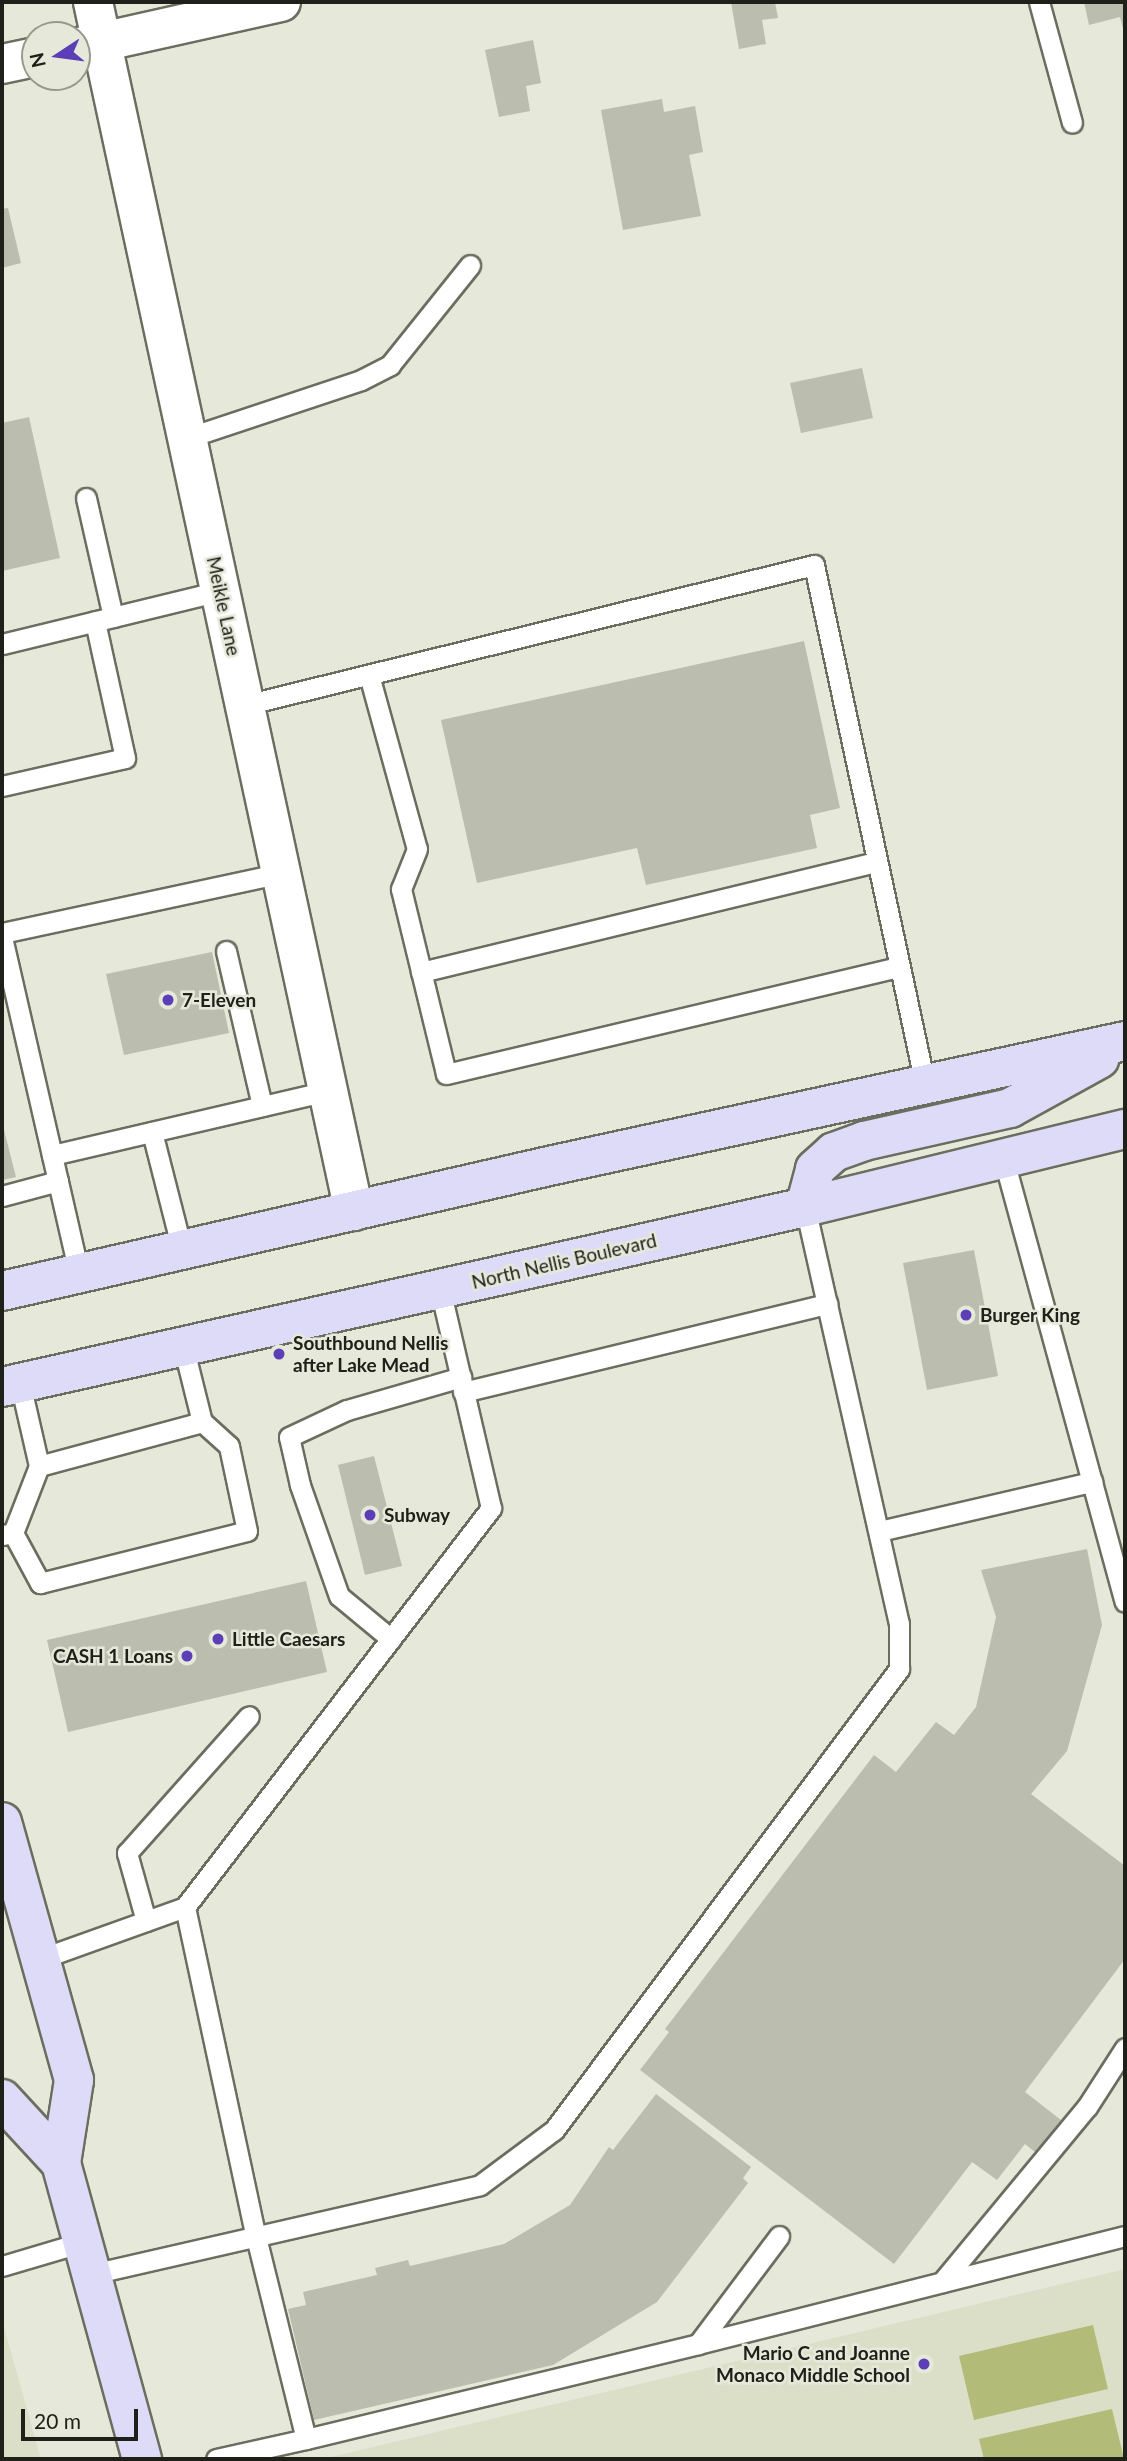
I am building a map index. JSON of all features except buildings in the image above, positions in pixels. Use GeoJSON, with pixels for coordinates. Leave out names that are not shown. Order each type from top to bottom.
{"type":"FeatureCollection","features":[{"type":"Feature","properties":{"kind":"main road"},"geometry":{"type":"LineString","coordinates":[[2,1291],[925,1084],[1125,1043]]}},
{"type":"Feature","properties":{"kind":"main road"},"geometry":{"type":"LineString","coordinates":[[805,1207],[814,1169],[834,1152],[864,1141],[1010,1108],[1125,1043]]}},
{"type":"Feature","properties":{"kind":"main road","name":"North Nellis Boulevard"},"geometry":{"type":"LineString","coordinates":[[11,1385],[805,1207],[1125,1129]]}},
{"type":"Feature","properties":{"kind":"main road"},"geometry":{"type":"LineString","coordinates":[[2,1822],[74,2080],[61,2163],[142,2459]]}},
{"type":"Feature","properties":{"kind":"main road"},"geometry":{"type":"LineString","coordinates":[[2,2099],[61,2163]]}},
{"type":"Feature","properties":{"kind":"street","name":"Meikle Lane"},"geometry":{"type":"LineString","coordinates":[[91,31],[93,2]]}},
{"type":"Feature","properties":{"kind":"street"},"geometry":{"type":"LineString","coordinates":[[91,45],[281,2]]}},
{"type":"Feature","properties":{"kind":"street","name":"Meikle Lane"},"geometry":{"type":"LineString","coordinates":[[91,49],[187,438],[354,1211]]}},
{"type":"Feature","properties":{"kind":"street"},"geometry":{"type":"LineString","coordinates":[[2,64],[21,60]]}},
{"type":"Feature","properties":{"kind":"lane"},"geometry":{"type":"LineString","coordinates":[[1040,2],[1072,123]]}},
{"type":"Feature","properties":{"kind":"lane"},"geometry":{"type":"LineString","coordinates":[[187,438],[362,380],[390,365],[470,265]]}},
{"type":"Feature","properties":{"kind":"lane"},"geometry":{"type":"LineString","coordinates":[[2,786],[125,758],[86,498]]}},
{"type":"Feature","properties":{"kind":"lane"},"geometry":{"type":"LineString","coordinates":[[245,705],[814,565],[925,1084]]}},
{"type":"Feature","properties":{"kind":"lane"},"geometry":{"type":"LineString","coordinates":[[2,644],[220,591]]}},
{"type":"Feature","properties":{"kind":"lane"},"geometry":{"type":"LineString","coordinates":[[369,675],[417,849],[401,889],[446,1074],[900,967]]}},
{"type":"Feature","properties":{"kind":"lane"},"geometry":{"type":"LineString","coordinates":[[421,972],[877,862]]}},
{"type":"Feature","properties":{"kind":"lane"},"geometry":{"type":"LineString","coordinates":[[79,1273],[52,1156],[8,992],[2,935],[281,873]]}},
{"type":"Feature","properties":{"kind":"lane"},"geometry":{"type":"LineString","coordinates":[[226,951],[262,1107]]}},
{"type":"Feature","properties":{"kind":"lane"},"geometry":{"type":"LineString","coordinates":[[52,1156],[328,1091]]}},
{"type":"Feature","properties":{"kind":"lane"},"geometry":{"type":"LineString","coordinates":[[152,1132],[182,1250]]}},
{"type":"Feature","properties":{"kind":"lane"},"geometry":{"type":"LineString","coordinates":[[1003,1157],[1125,1602]]}},
{"type":"Feature","properties":{"kind":"lane"},"geometry":{"type":"LineString","coordinates":[[2,1196],[58,1181]]}},
{"type":"Feature","properties":{"kind":"lane"},"geometry":{"type":"LineString","coordinates":[[2,2266],[256,2236],[480,2185],[554,2130],[899,1669],[900,1624],[805,1207]]}},
{"type":"Feature","properties":{"kind":"lane"},"geometry":{"type":"LineString","coordinates":[[40,1959],[185,1907],[491,1508],[440,1289]]}},
{"type":"Feature","properties":{"kind":"lane"},"geometry":{"type":"LineString","coordinates":[[391,1639],[339,1596],[300,1485],[289,1437],[347,1410],[828,1304]]}},
{"type":"Feature","properties":{"kind":"lane"},"geometry":{"type":"LineString","coordinates":[[11,1385],[39,1466],[7,1534],[40,1583],[247,1531],[229,1446],[202,1422],[183,1346]]}},
{"type":"Feature","properties":{"kind":"lane"},"geometry":{"type":"LineString","coordinates":[[39,1466],[202,1422]]}},
{"type":"Feature","properties":{"kind":"lane"},"geometry":{"type":"LineString","coordinates":[[879,1531],[1091,1482]]}},
{"type":"Feature","properties":{"kind":"lane"},"geometry":{"type":"LineString","coordinates":[[146,1921],[127,1853],[249,1716]]}},
{"type":"Feature","properties":{"kind":"lane"},"geometry":{"type":"LineString","coordinates":[[185,1907],[256,2236],[306,2439]]}},
{"type":"Feature","properties":{"kind":"lane"},"geometry":{"type":"LineString","coordinates":[[942,2282],[1087,2107],[1125,2048]]}},
{"type":"Feature","properties":{"kind":"lane"},"geometry":{"type":"LineString","coordinates":[[698,2344],[779,2236]]}},
{"type":"Feature","properties":{"kind":"lane"},"geometry":{"type":"LineString","coordinates":[[216,2459],[698,2344],[1125,2236]]}},
{"type":"Feature","properties":{"kind":"shaded area","name":"Mario C and Joanne Monaco Middle School"},"geometry":{"type":"Polygon","coordinates":[[[1125,2269],[1125,2459],[322,2459],[1125,2269]]]}},
{"type":"Feature","properties":{"kind":"shaded area"},"geometry":{"type":"Polygon","coordinates":[[[2,2320],[41,2459],[2,2459],[2,2320]]]}},
{"type":"Feature","properties":{"kind":"green space"},"geometry":{"type":"Polygon","coordinates":[[[1093,2325],[1108,2389],[974,2420],[959,2356],[1093,2325]]]}},
{"type":"Feature","properties":{"kind":"green space"},"geometry":{"type":"Polygon","coordinates":[[[1112,2409],[1124,2459],[984,2459],[979,2439],[1112,2409]]]}},
{"type":"Feature","properties":{"kind":"place","name":"7-Eleven"},"geometry":{"type":"Point","coordinates":[168,1000]}},
{"type":"Feature","properties":{"kind":"place","name":"Burger King"},"geometry":{"type":"Point","coordinates":[966,1315]}},
{"type":"Feature","properties":{"kind":"place","name":"Southbound Nellis after Lake Mead"},"geometry":{"type":"Point","coordinates":[279,1354]}},
{"type":"Feature","properties":{"kind":"place","name":"Subway"},"geometry":{"type":"Point","coordinates":[370,1515]}},
{"type":"Feature","properties":{"kind":"place","name":"Little Caesars"},"geometry":{"type":"Point","coordinates":[218,1639]}},
{"type":"Feature","properties":{"kind":"place","name":"CASH 1 Loans"},"geometry":{"type":"Point","coordinates":[187,1656]}},
{"type":"Feature","properties":{"kind":"place","name":"Mario C and Joanne Monaco Middle School"},"geometry":{"type":"Point","coordinates":[924,2364]}}]}
